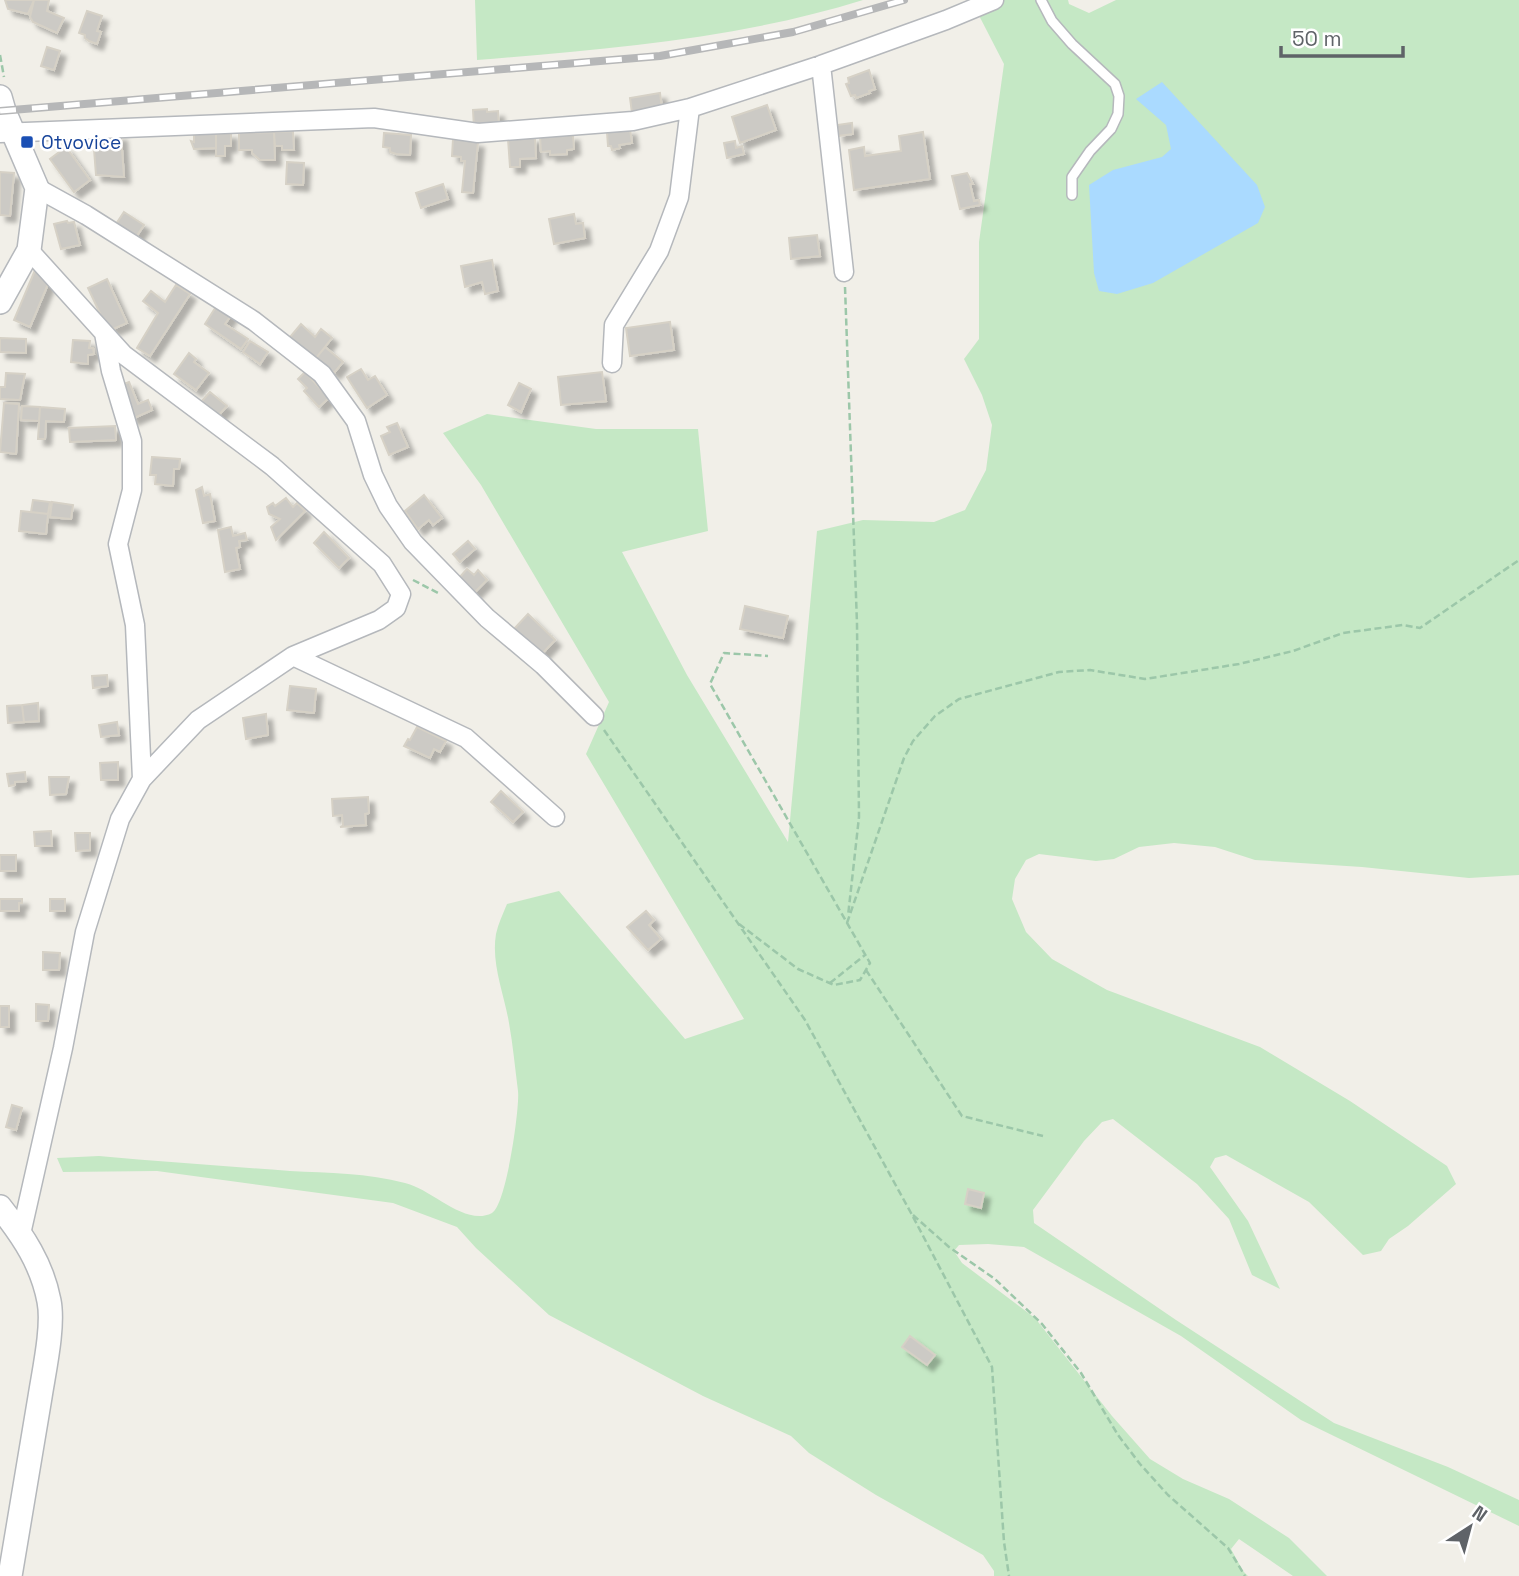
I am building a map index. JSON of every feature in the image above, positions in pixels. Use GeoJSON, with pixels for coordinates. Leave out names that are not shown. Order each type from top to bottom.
{"type":"FeatureCollection","features":[{"type":"Feature","properties":{"kind":"street"},"geometry":{"type":"LineString","coordinates":[[6,133],[374,118],[478,133],[633,121],[690,108],[821,65],[994,0]]}},
{"type":"Feature","properties":{"kind":"street"},"geometry":{"type":"LineString","coordinates":[[821,65],[844,272]]}},
{"type":"Feature","properties":{"kind":"street"},"geometry":{"type":"LineString","coordinates":[[0,97],[6,133],[37,188],[86,215],[254,321],[322,374],[356,421],[373,475],[388,506],[413,542],[487,618],[543,665],[594,716]]}},
{"type":"Feature","properties":{"kind":"street"},"geometry":{"type":"LineString","coordinates":[[612,363],[614,325],[660,251],[679,197],[690,108]]}},
{"type":"Feature","properties":{"kind":"street"},"geometry":{"type":"LineString","coordinates":[[0,301],[11,286],[29,250],[37,188]]}},
{"type":"Feature","properties":{"kind":"street"},"geometry":{"type":"LineString","coordinates":[[21,1234],[63,1048],[85,932],[120,819],[142,779],[198,720],[293,656],[379,620],[396,608],[401,594],[382,564],[272,466],[124,355],[29,250]]}},
{"type":"Feature","properties":{"kind":"street"},"geometry":{"type":"LineString","coordinates":[[104,333],[111,371],[132,440],[132,490],[118,544],[135,625],[142,779]]}},
{"type":"Feature","properties":{"kind":"street"},"geometry":{"type":"LineString","coordinates":[[293,656],[466,738],[555,817]]}},
{"type":"Feature","properties":{"kind":"street"},"geometry":{"type":"LineString","coordinates":[[0,1207],[21,1234],[41,1273],[50,1313],[45,1366],[10,1576]]}},
{"type":"Feature","properties":{"kind":"lane"},"geometry":{"type":"LineString","coordinates":[[1041,0],[1052,21],[1072,44],[1115,84],[1119,96],[1118,114],[1111,129],[1090,151],[1072,177],[1072,195]]}},
{"type":"Feature","properties":{"kind":"path"},"geometry":{"type":"LineString","coordinates":[[844,272],[857,624],[859,817],[847,923]]}},
{"type":"Feature","properties":{"kind":"path"},"geometry":{"type":"LineString","coordinates":[[847,923],[904,758],[913,741],[935,716],[959,699],[1059,672],[1090,670],[1145,679],[1239,664],[1293,651],[1343,633],[1403,625],[1420,628],[1519,560]]}},
{"type":"Feature","properties":{"kind":"path"},"geometry":{"type":"LineString","coordinates":[[382,564],[440,594]]}},
{"type":"Feature","properties":{"kind":"path"},"geometry":{"type":"LineString","coordinates":[[736,922],[798,969],[834,985],[860,980],[870,963],[710,684],[724,653],[768,656]]}},
{"type":"Feature","properties":{"kind":"path"},"geometry":{"type":"LineString","coordinates":[[594,716],[805,1020],[992,1367],[1004,1542],[1009,1576]]}},
{"type":"Feature","properties":{"kind":"path"},"geometry":{"type":"LineString","coordinates":[[830,983],[865,955]]}},
{"type":"Feature","properties":{"kind":"path"},"geometry":{"type":"LineString","coordinates":[[866,970],[962,1116],[1043,1136]]}},
{"type":"Feature","properties":{"kind":"path"},"geometry":{"type":"LineString","coordinates":[[911,1213],[949,1247],[995,1279],[1042,1324],[1081,1373],[1118,1435],[1140,1465],[1168,1495],[1228,1548],[1245,1576]]}},
{"type":"Feature","properties":{"kind":"green space"},"geometry":{"type":"Polygon","coordinates":[[[475,0],[863,0],[720,33],[624,46],[477,60],[475,0]]]}},
{"type":"Feature","properties":{"kind":"green space"},"geometry":{"type":"Polygon","coordinates":[[[971,0],[1068,0],[1069,4],[1089,13],[1116,0],[1519,0],[1519,875],[1469,878],[1255,860],[1215,847],[1174,843],[1139,847],[1114,859],[1096,861],[1039,854],[1026,860],[1015,879],[1012,899],[1026,932],[1052,959],[1107,990],[1260,1047],[1350,1101],[1447,1166],[1456,1184],[1389,1239],[1381,1251],[1363,1255],[1309,1202],[1226,1155],[1215,1158],[1210,1167],[1248,1221],[1280,1289],[1252,1275],[1229,1219],[1197,1184],[1113,1119],[1102,1122],[1084,1141],[1033,1210],[1034,1223],[1334,1423],[1448,1467],[1519,1500],[1519,1526],[1301,1420],[1181,1336],[1024,1247],[959,1245],[954,1251],[962,1263],[1035,1318],[1112,1416],[1150,1459],[1183,1479],[1229,1499],[1289,1538],[1327,1576],[1293,1576],[1239,1539],[1231,1549],[1248,1576],[994,1576],[994,1571],[983,1555],[876,1495],[809,1453],[791,1436],[703,1396],[549,1315],[457,1227],[393,1203],[157,1171],[63,1172],[57,1158],[99,1156],[362,1175],[405,1183],[471,1215],[492,1213],[507,1176],[518,1101],[507,1012],[495,956],[496,934],[507,904],[559,891],[685,1039],[744,1019],[586,754],[609,702],[481,485],[443,433],[487,414],[596,429],[698,429],[708,531],[622,552],[687,675],[788,842],[817,531],[863,520],[934,522],[965,510],[986,470],[992,425],[982,395],[964,359],[979,339],[979,242],[1004,64],[971,0]]]}},
{"type":"Feature","properties":{"kind":"water"},"geometry":{"type":"Polygon","coordinates":[[[1162,82],[1257,185],[1265,207],[1258,223],[1153,283],[1117,294],[1099,291],[1094,273],[1089,185],[1113,170],[1162,157],[1171,149],[1166,125],[1136,99],[1162,82]]]}},
{"type":"Feature","properties":{"kind":"building"},"geometry":{"type":"Polygon","coordinates":[[[5,0],[34,0],[28,14],[8,9],[5,0]]]}},
{"type":"Feature","properties":{"kind":"building"},"geometry":{"type":"Polygon","coordinates":[[[34,0],[49,0],[47,11],[64,18],[57,33],[33,22],[30,17],[34,0]]]}},
{"type":"Feature","properties":{"kind":"building"},"geometry":{"type":"Polygon","coordinates":[[[87,11],[102,16],[97,31],[101,32],[97,44],[79,33],[87,11]]]}},
{"type":"Feature","properties":{"kind":"building"},"geometry":{"type":"Polygon","coordinates":[[[47,47],[60,51],[54,70],[41,66],[47,47]]]}},
{"type":"Feature","properties":{"kind":"building"},"geometry":{"type":"Polygon","coordinates":[[[869,70],[875,89],[856,98],[855,95],[851,96],[846,84],[849,83],[848,78],[869,70]]]}},
{"type":"Feature","properties":{"kind":"building"},"geometry":{"type":"Polygon","coordinates":[[[660,93],[662,108],[632,113],[630,98],[660,93]]]}},
{"type":"Feature","properties":{"kind":"building"},"geometry":{"type":"Polygon","coordinates":[[[767,105],[776,130],[740,143],[732,117],[767,105]]]}},
{"type":"Feature","properties":{"kind":"building"},"geometry":{"type":"Polygon","coordinates":[[[487,109],[487,112],[498,111],[499,126],[474,128],[473,110],[487,109]]]}},
{"type":"Feature","properties":{"kind":"building"},"geometry":{"type":"Polygon","coordinates":[[[852,123],[853,134],[838,136],[837,125],[852,123]]]}},
{"type":"Feature","properties":{"kind":"building"},"geometry":{"type":"Polygon","coordinates":[[[630,129],[632,143],[619,145],[620,148],[612,150],[611,146],[608,146],[607,132],[630,129]]]}},
{"type":"Feature","properties":{"kind":"building"},"geometry":{"type":"Polygon","coordinates":[[[293,131],[294,150],[282,150],[282,146],[275,146],[274,132],[293,131]]]}},
{"type":"Feature","properties":{"kind":"building"},"geometry":{"type":"Polygon","coordinates":[[[274,132],[275,160],[260,160],[252,150],[239,150],[239,133],[274,132]]]}},
{"type":"Feature","properties":{"kind":"building"},"geometry":{"type":"Polygon","coordinates":[[[923,132],[930,179],[854,190],[849,150],[864,147],[865,156],[901,151],[899,136],[923,132]]]}},
{"type":"Feature","properties":{"kind":"building"},"geometry":{"type":"Polygon","coordinates":[[[231,133],[231,146],[225,146],[225,156],[216,156],[216,134],[231,133]]]}},
{"type":"Feature","properties":{"kind":"building"},"geometry":{"type":"Polygon","coordinates":[[[384,133],[411,135],[410,155],[396,154],[390,152],[390,148],[383,147],[384,133]]]}},
{"type":"Feature","properties":{"kind":"building"},"geometry":{"type":"Polygon","coordinates":[[[194,134],[216,134],[216,148],[194,149],[191,141],[194,142],[194,134]]]}},
{"type":"Feature","properties":{"kind":"building"},"geometry":{"type":"Polygon","coordinates":[[[121,135],[124,177],[96,175],[93,136],[121,135]]]}},
{"type":"Feature","properties":{"kind":"building"},"geometry":{"type":"Polygon","coordinates":[[[573,135],[574,149],[567,150],[567,154],[550,155],[550,151],[541,152],[540,137],[573,135]]]}},
{"type":"Feature","properties":{"kind":"building"},"geometry":{"type":"Polygon","coordinates":[[[535,137],[536,158],[520,159],[520,167],[510,167],[508,139],[535,137]]]}},
{"type":"Feature","properties":{"kind":"building"},"geometry":{"type":"Polygon","coordinates":[[[453,139],[478,142],[473,193],[462,192],[465,161],[461,161],[461,157],[452,156],[453,139]]]}},
{"type":"Feature","properties":{"kind":"building"},"geometry":{"type":"Polygon","coordinates":[[[735,141],[736,148],[742,146],[744,154],[727,158],[724,143],[735,141]]]}},
{"type":"Feature","properties":{"kind":"building"},"geometry":{"type":"Polygon","coordinates":[[[66,147],[90,180],[74,192],[50,159],[66,147]]]}},
{"type":"Feature","properties":{"kind":"building"},"geometry":{"type":"Polygon","coordinates":[[[287,162],[304,163],[303,185],[286,184],[287,162]]]}},
{"type":"Feature","properties":{"kind":"building"},"geometry":{"type":"Polygon","coordinates":[[[0,172],[14,173],[10,216],[0,215],[0,172]]]}},
{"type":"Feature","properties":{"kind":"building"},"geometry":{"type":"Polygon","coordinates":[[[967,173],[973,184],[970,184],[974,201],[979,200],[980,205],[960,209],[952,176],[967,173]]]}},
{"type":"Feature","properties":{"kind":"building"},"geometry":{"type":"Polygon","coordinates":[[[443,184],[448,199],[421,208],[416,193],[443,184]]]}},
{"type":"Feature","properties":{"kind":"building"},"geometry":{"type":"Polygon","coordinates":[[[124,212],[144,225],[136,237],[116,224],[124,212]]]}},
{"type":"Feature","properties":{"kind":"building"},"geometry":{"type":"Polygon","coordinates":[[[574,214],[576,224],[583,223],[585,238],[554,244],[549,219],[574,214]]]}},
{"type":"Feature","properties":{"kind":"building"},"geometry":{"type":"Polygon","coordinates":[[[74,222],[80,245],[61,249],[54,224],[74,222]]]}},
{"type":"Feature","properties":{"kind":"building"},"geometry":{"type":"Polygon","coordinates":[[[817,235],[820,256],[791,259],[789,238],[817,235]]]}},
{"type":"Feature","properties":{"kind":"building"},"geometry":{"type":"Polygon","coordinates":[[[492,260],[498,291],[485,294],[482,282],[465,287],[461,266],[492,260]]]}},
{"type":"Feature","properties":{"kind":"building"},"geometry":{"type":"Polygon","coordinates":[[[35,270],[51,277],[30,327],[14,320],[35,270]]]}},
{"type":"Feature","properties":{"kind":"building"},"geometry":{"type":"Polygon","coordinates":[[[107,279],[127,323],[113,329],[103,320],[88,288],[107,279]]]}},
{"type":"Feature","properties":{"kind":"building"},"geometry":{"type":"Polygon","coordinates":[[[176,285],[190,294],[150,356],[137,348],[158,313],[143,301],[151,291],[165,302],[176,285]]]}},
{"type":"Feature","properties":{"kind":"building"},"geometry":{"type":"Polygon","coordinates":[[[217,305],[232,314],[225,324],[248,339],[241,349],[205,324],[217,305]]]}},
{"type":"Feature","properties":{"kind":"building"},"geometry":{"type":"Polygon","coordinates":[[[670,322],[674,350],[630,356],[626,328],[670,322]]]}},
{"type":"Feature","properties":{"kind":"building"},"geometry":{"type":"Polygon","coordinates":[[[301,324],[315,337],[321,329],[332,338],[316,358],[290,337],[301,324]]]}},
{"type":"Feature","properties":{"kind":"building"},"geometry":{"type":"Polygon","coordinates":[[[0,338],[26,339],[26,353],[0,352],[0,338]]]}},
{"type":"Feature","properties":{"kind":"building"},"geometry":{"type":"Polygon","coordinates":[[[73,340],[90,341],[89,348],[93,348],[94,354],[88,355],[88,364],[71,362],[73,340]]]}},
{"type":"Feature","properties":{"kind":"building"},"geometry":{"type":"Polygon","coordinates":[[[250,341],[268,352],[260,364],[243,352],[250,341]]]}},
{"type":"Feature","properties":{"kind":"building"},"geometry":{"type":"Polygon","coordinates":[[[325,347],[343,362],[334,373],[316,358],[325,347]]]}},
{"type":"Feature","properties":{"kind":"building"},"geometry":{"type":"Polygon","coordinates":[[[189,353],[196,359],[194,362],[209,373],[196,390],[174,374],[189,353]]]}},
{"type":"Feature","properties":{"kind":"building"},"geometry":{"type":"Polygon","coordinates":[[[361,369],[368,380],[375,376],[387,395],[367,408],[347,377],[361,369]]]}},
{"type":"Feature","properties":{"kind":"building"},"geometry":{"type":"Polygon","coordinates":[[[305,372],[329,398],[319,407],[304,391],[307,388],[298,379],[305,372]]]}},
{"type":"Feature","properties":{"kind":"building"},"geometry":{"type":"Polygon","coordinates":[[[602,372],[606,401],[561,405],[558,377],[602,372]]]}},
{"type":"Feature","properties":{"kind":"building"},"geometry":{"type":"Polygon","coordinates":[[[6,373],[25,374],[20,400],[0,399],[0,387],[5,387],[6,373]]]}},
{"type":"Feature","properties":{"kind":"building"},"geometry":{"type":"Polygon","coordinates":[[[129,382],[138,404],[148,400],[152,410],[132,419],[118,386],[129,382]]]}},
{"type":"Feature","properties":{"kind":"building"},"geometry":{"type":"Polygon","coordinates":[[[519,383],[531,389],[521,412],[508,405],[519,383]]]}},
{"type":"Feature","properties":{"kind":"building"},"geometry":{"type":"Polygon","coordinates":[[[210,392],[227,406],[217,417],[200,403],[210,392]]]}},
{"type":"Feature","properties":{"kind":"building"},"geometry":{"type":"Polygon","coordinates":[[[4,403],[19,404],[16,454],[0,452],[4,403]]]}},
{"type":"Feature","properties":{"kind":"building"},"geometry":{"type":"Polygon","coordinates":[[[22,406],[40,407],[39,421],[21,420],[22,406]]]}},
{"type":"Feature","properties":{"kind":"building"},"geometry":{"type":"Polygon","coordinates":[[[40,407],[65,409],[64,422],[46,421],[45,439],[38,439],[40,407]]]}},
{"type":"Feature","properties":{"kind":"building"},"geometry":{"type":"Polygon","coordinates":[[[397,423],[408,447],[389,455],[381,436],[390,432],[387,427],[397,423]]]}},
{"type":"Feature","properties":{"kind":"building"},"geometry":{"type":"Polygon","coordinates":[[[115,426],[116,440],[70,442],[69,428],[115,426]]]}},
{"type":"Feature","properties":{"kind":"building"},"geometry":{"type":"Polygon","coordinates":[[[152,457],[180,459],[179,469],[174,469],[173,486],[155,484],[156,475],[150,475],[152,457]]]}},
{"type":"Feature","properties":{"kind":"building"},"geometry":{"type":"Polygon","coordinates":[[[202,487],[204,496],[210,494],[215,521],[203,523],[196,490],[202,487]]]}},
{"type":"Feature","properties":{"kind":"building"},"geometry":{"type":"Polygon","coordinates":[[[424,495],[442,518],[433,525],[429,520],[418,529],[405,511],[424,495]]]}},
{"type":"Feature","properties":{"kind":"building"},"geometry":{"type":"Polygon","coordinates":[[[286,498],[293,507],[297,503],[305,511],[276,540],[271,527],[280,519],[269,514],[267,507],[273,503],[275,506],[286,498]]]}},
{"type":"Feature","properties":{"kind":"building"},"geometry":{"type":"Polygon","coordinates":[[[33,500],[50,502],[48,514],[31,512],[33,500]]]}},
{"type":"Feature","properties":{"kind":"building"},"geometry":{"type":"Polygon","coordinates":[[[52,502],[73,505],[71,519],[50,517],[52,502]]]}},
{"type":"Feature","properties":{"kind":"building"},"geometry":{"type":"Polygon","coordinates":[[[21,511],[48,514],[46,534],[19,531],[21,511]]]}},
{"type":"Feature","properties":{"kind":"building"},"geometry":{"type":"Polygon","coordinates":[[[231,527],[233,536],[245,533],[247,540],[239,541],[240,547],[236,548],[240,569],[225,572],[218,530],[231,527]]]}},
{"type":"Feature","properties":{"kind":"building"},"geometry":{"type":"Polygon","coordinates":[[[324,532],[349,558],[339,568],[314,543],[324,532]]]}},
{"type":"Feature","properties":{"kind":"building"},"geometry":{"type":"Polygon","coordinates":[[[468,541],[475,549],[460,562],[453,554],[468,541]]]}},
{"type":"Feature","properties":{"kind":"building"},"geometry":{"type":"Polygon","coordinates":[[[467,569],[474,575],[478,570],[487,580],[474,593],[459,578],[467,569]]]}},
{"type":"Feature","properties":{"kind":"building"},"geometry":{"type":"Polygon","coordinates":[[[745,606],[788,616],[783,638],[740,629],[745,606]]]}},
{"type":"Feature","properties":{"kind":"building"},"geometry":{"type":"Polygon","coordinates":[[[528,614],[555,640],[541,655],[514,629],[528,614]]]}},
{"type":"Feature","properties":{"kind":"building"},"geometry":{"type":"Polygon","coordinates":[[[107,675],[108,686],[93,688],[92,676],[107,675]]]}},
{"type":"Feature","properties":{"kind":"building"},"geometry":{"type":"Polygon","coordinates":[[[290,686],[316,689],[314,713],[287,710],[290,686]]]}},
{"type":"Feature","properties":{"kind":"building"},"geometry":{"type":"Polygon","coordinates":[[[38,703],[39,721],[24,722],[22,705],[38,703]]]}},
{"type":"Feature","properties":{"kind":"building"},"geometry":{"type":"Polygon","coordinates":[[[22,705],[24,722],[8,723],[7,706],[22,705]]]}},
{"type":"Feature","properties":{"kind":"building"},"geometry":{"type":"Polygon","coordinates":[[[266,714],[268,735],[246,739],[243,718],[266,714]]]}},
{"type":"Feature","properties":{"kind":"building"},"geometry":{"type":"Polygon","coordinates":[[[117,722],[119,735],[101,737],[99,725],[117,722]]]}},
{"type":"Feature","properties":{"kind":"building"},"geometry":{"type":"Polygon","coordinates":[[[417,727],[446,741],[440,752],[434,749],[430,758],[404,746],[417,727]]]}},
{"type":"Feature","properties":{"kind":"building"},"geometry":{"type":"Polygon","coordinates":[[[118,762],[118,780],[101,780],[100,763],[118,762]]]}},
{"type":"Feature","properties":{"kind":"building"},"geometry":{"type":"Polygon","coordinates":[[[25,772],[26,781],[15,782],[15,785],[9,786],[7,774],[25,772]]]}},
{"type":"Feature","properties":{"kind":"building"},"geometry":{"type":"Polygon","coordinates":[[[49,777],[69,777],[66,794],[50,795],[49,777]]]}},
{"type":"Feature","properties":{"kind":"building"},"geometry":{"type":"Polygon","coordinates":[[[501,791],[523,812],[513,822],[491,802],[501,791]]]}},
{"type":"Feature","properties":{"kind":"building"},"geometry":{"type":"Polygon","coordinates":[[[368,797],[369,813],[365,814],[366,825],[340,827],[343,826],[342,815],[333,816],[332,799],[368,797]]]}},
{"type":"Feature","properties":{"kind":"building"},"geometry":{"type":"Polygon","coordinates":[[[51,831],[52,846],[35,846],[34,832],[51,831]]]}},
{"type":"Feature","properties":{"kind":"building"},"geometry":{"type":"Polygon","coordinates":[[[75,833],[90,833],[90,850],[76,851],[75,833]]]}},
{"type":"Feature","properties":{"kind":"building"},"geometry":{"type":"Polygon","coordinates":[[[0,855],[16,855],[16,871],[0,871],[0,855]]]}},
{"type":"Feature","properties":{"kind":"building"},"geometry":{"type":"Polygon","coordinates":[[[0,899],[22,899],[19,911],[0,911],[0,899]]]}},
{"type":"Feature","properties":{"kind":"building"},"geometry":{"type":"Polygon","coordinates":[[[50,899],[65,899],[65,911],[50,911],[50,899]]]}},
{"type":"Feature","properties":{"kind":"building"},"geometry":{"type":"Polygon","coordinates":[[[646,911],[654,920],[649,925],[661,939],[648,950],[627,927],[646,911]]]}},
{"type":"Feature","properties":{"kind":"building"},"geometry":{"type":"Polygon","coordinates":[[[43,952],[60,953],[59,970],[43,970],[43,952]]]}},
{"type":"Feature","properties":{"kind":"building"},"geometry":{"type":"Polygon","coordinates":[[[36,1004],[49,1005],[48,1021],[36,1021],[36,1004]]]}},
{"type":"Feature","properties":{"kind":"building"},"geometry":{"type":"Polygon","coordinates":[[[0,1006],[9,1006],[9,1027],[0,1027],[0,1006]]]}},
{"type":"Feature","properties":{"kind":"building"},"geometry":{"type":"Polygon","coordinates":[[[12,1105],[22,1108],[16,1130],[6,1127],[12,1105]]]}},
{"type":"Feature","properties":{"kind":"building"},"geometry":{"type":"Polygon","coordinates":[[[968,1189],[984,1193],[981,1208],[965,1204],[968,1189]]]}},
{"type":"Feature","properties":{"kind":"building"},"geometry":{"type":"Polygon","coordinates":[[[910,1336],[935,1355],[927,1365],[902,1347],[910,1336]]]}},
{"type":"Feature","properties":{"kind":"railway"},"geometry":{"type":"LineString","coordinates":[[0,111],[660,56],[793,32],[904,0]]}},
{"type":"Feature","properties":{"kind":"place","name":"Otvovice"},"geometry":{"type":"Point","coordinates":[27,142]}}]}
